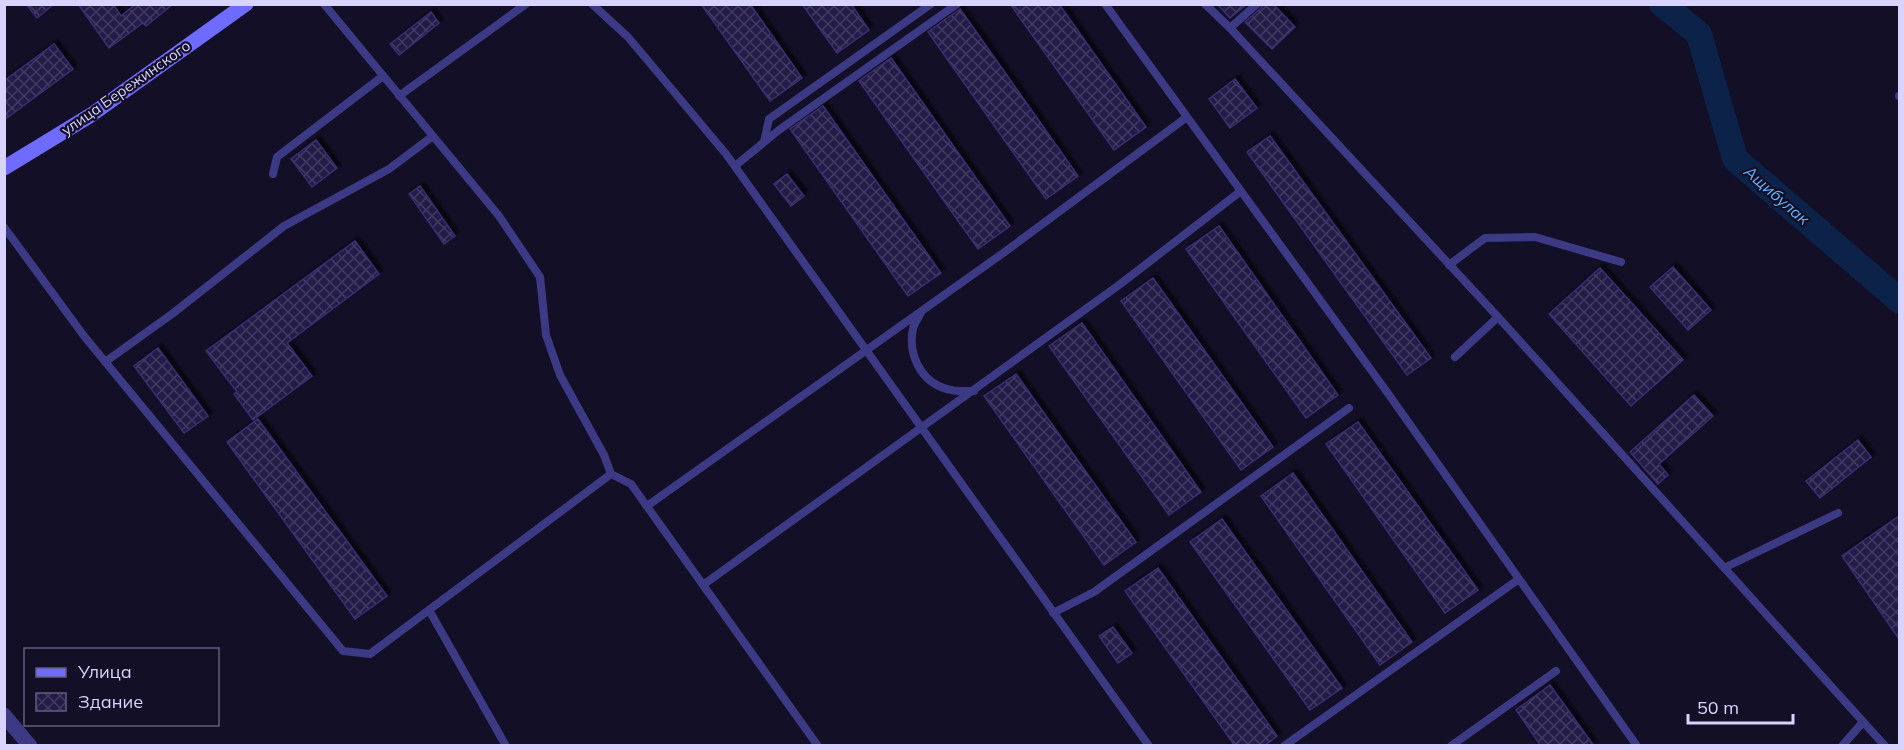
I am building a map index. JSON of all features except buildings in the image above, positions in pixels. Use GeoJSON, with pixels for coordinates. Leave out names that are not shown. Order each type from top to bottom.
{"type":"FeatureCollection","features":[{"type":"Feature","properties":{"kind":"main road","name":"улица Бережинского"},"geometry":{"type":"LineString","coordinates":[[4,168],[91,115],[246,4]]}},
{"type":"Feature","properties":{"kind":"street"},"geometry":{"type":"LineString","coordinates":[[4,715],[30,746]]}},
{"type":"Feature","properties":{"kind":"lane"},"geometry":{"type":"LineString","coordinates":[[324,4],[499,216],[540,277],[546,335],[560,375],[604,456],[611,474],[631,484],[818,746]]}},
{"type":"Feature","properties":{"kind":"lane"},"geometry":{"type":"LineString","coordinates":[[399,96],[526,4]]}},
{"type":"Feature","properties":{"kind":"lane"},"geometry":{"type":"LineString","coordinates":[[592,4],[628,37],[735,166],[1149,746]]}},
{"type":"Feature","properties":{"kind":"lane"},"geometry":{"type":"LineString","coordinates":[[764,142],[769,119],[931,4]]}},
{"type":"Feature","properties":{"kind":"lane"},"geometry":{"type":"LineString","coordinates":[[735,166],[764,142],[957,4]]}},
{"type":"Feature","properties":{"kind":"lane"},"geometry":{"type":"LineString","coordinates":[[1105,4],[1387,392],[1636,746]]}},
{"type":"Feature","properties":{"kind":"lane"},"geometry":{"type":"LineString","coordinates":[[1205,4],[1230,28],[1498,317],[1885,746]]}},
{"type":"Feature","properties":{"kind":"lane"},"geometry":{"type":"LineString","coordinates":[[1230,28],[1257,4]]}},
{"type":"Feature","properties":{"kind":"lane"},"geometry":{"type":"LineString","coordinates":[[273,174],[277,157],[383,76]]}},
{"type":"Feature","properties":{"kind":"lane"},"geometry":{"type":"LineString","coordinates":[[647,506],[922,311],[1187,117]]}},
{"type":"Feature","properties":{"kind":"lane"},"geometry":{"type":"LineString","coordinates":[[105,362],[172,314],[284,226],[389,169],[433,136]]}},
{"type":"Feature","properties":{"kind":"lane"},"geometry":{"type":"LineString","coordinates":[[703,585],[1119,285],[1241,191]]}},
{"type":"Feature","properties":{"kind":"lane"},"geometry":{"type":"LineString","coordinates":[[4,227],[84,336],[343,651],[370,654],[611,474]]}},
{"type":"Feature","properties":{"kind":"lane"},"geometry":{"type":"LineString","coordinates":[[1449,265],[1485,238],[1535,237],[1621,262]]}},
{"type":"Feature","properties":{"kind":"lane"},"geometry":{"type":"LineString","coordinates":[[922,311],[913,328],[911,347],[915,361],[924,375],[940,387],[955,391],[974,391]]}},
{"type":"Feature","properties":{"kind":"lane"},"geometry":{"type":"LineString","coordinates":[[1455,357],[1498,317]]}},
{"type":"Feature","properties":{"kind":"lane"},"geometry":{"type":"LineString","coordinates":[[1053,613],[1094,592],[1349,408]]}},
{"type":"Feature","properties":{"kind":"lane"},"geometry":{"type":"LineString","coordinates":[[1724,568],[1838,513]]}},
{"type":"Feature","properties":{"kind":"lane"},"geometry":{"type":"LineString","coordinates":[[1284,746],[1519,579]]}},
{"type":"Feature","properties":{"kind":"lane"},"geometry":{"type":"LineString","coordinates":[[429,610],[506,746]]}},
{"type":"Feature","properties":{"kind":"lane"},"geometry":{"type":"LineString","coordinates":[[1451,746],[1556,671]]}},
{"type":"Feature","properties":{"kind":"lane"},"geometry":{"type":"LineString","coordinates":[[1842,746],[1863,722]]}},
{"type":"Feature","properties":{"kind":"waterway","name":"Ащибулак"},"geometry":{"type":"LineString","coordinates":[[1662,4],[1699,34],[1735,159],[1900,301]]}}]}
